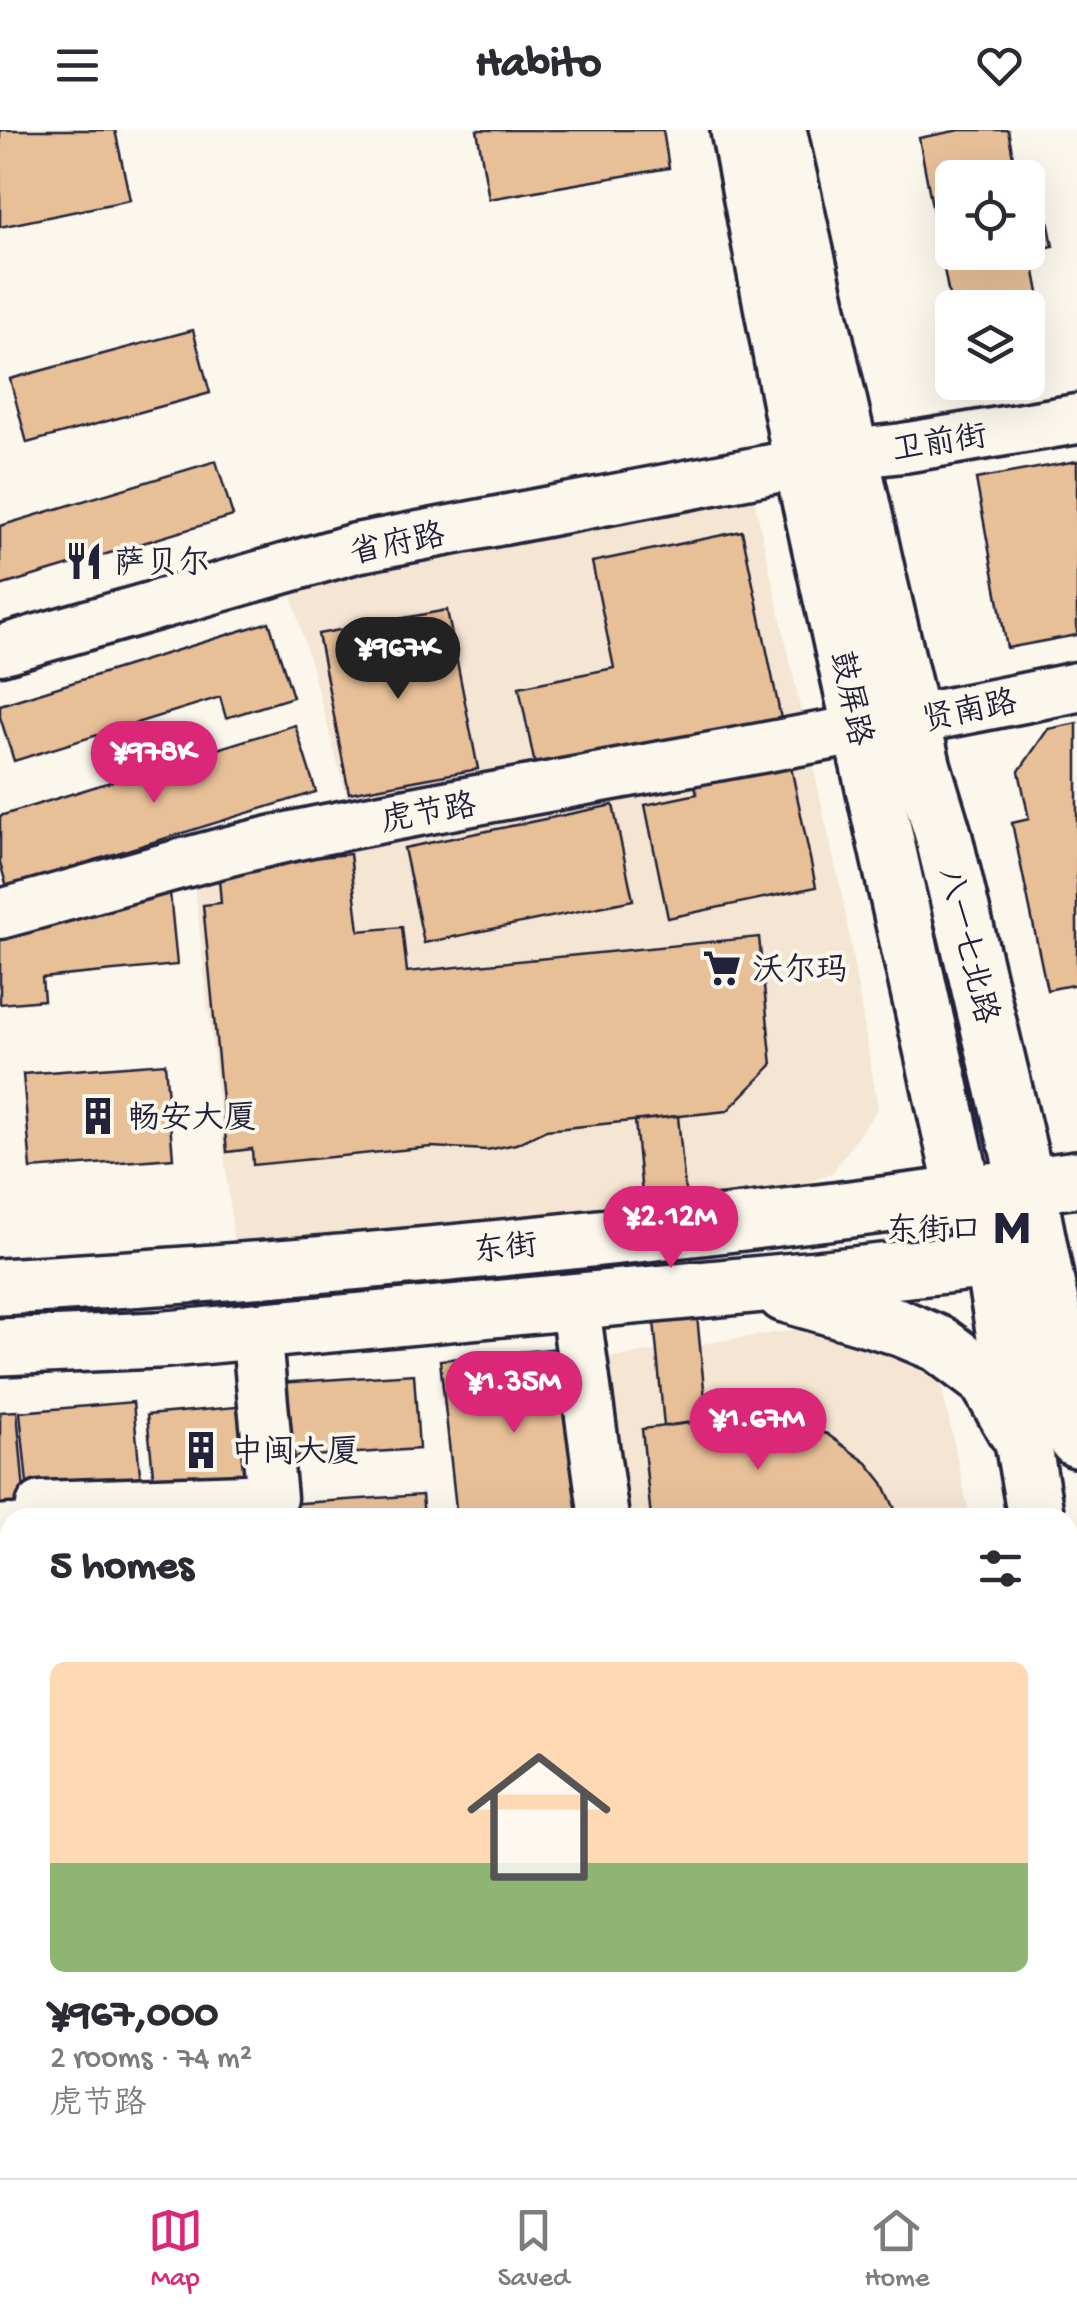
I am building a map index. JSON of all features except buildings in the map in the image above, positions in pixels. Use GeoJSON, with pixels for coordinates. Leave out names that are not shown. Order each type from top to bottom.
{"type":"FeatureCollection","features":[{"type":"Feature","properties":{"kind":"main road","name":"鼓屏路"},"geometry":{"type":"LineString","coordinates":[[739,130],[826,459],[886,726],[964,1194],[1037,1255]]}},
{"type":"Feature","properties":{"kind":"main road","name":"鼓屏路"},"geometry":{"type":"LineString","coordinates":[[778,130],[826,459]]}},
{"type":"Feature","properties":{"kind":"main road","name":"八一七北路"},"geometry":{"type":"LineString","coordinates":[[886,726],[948,853],[1052,1183],[1037,1255],[1022,1442],[1034,1508]]}},
{"type":"Feature","properties":{"kind":"main road","name":"东街"},"geometry":{"type":"LineString","coordinates":[[0,1287],[230,1274],[744,1222],[1052,1183]]}},
{"type":"Feature","properties":{"kind":"main road","name":"八一七北路"},"geometry":{"type":"LineString","coordinates":[[1037,1255],[1076,1423]]}},
{"type":"Feature","properties":{"kind":"main road"},"geometry":{"type":"LineString","coordinates":[[0,1348],[157,1340],[1037,1255]]}},
{"type":"Feature","properties":{"kind":"main road"},"geometry":{"type":"LineString","coordinates":[[748,1284],[831,1305],[939,1344],[987,1380],[1022,1442]]}},
{"type":"Feature","properties":{"kind":"street","name":"卫前街"},"geometry":{"type":"LineString","coordinates":[[826,459],[1077,420]]}},
{"type":"Feature","properties":{"kind":"street","name":"省府路"},"geometry":{"type":"LineString","coordinates":[[0,650],[356,548],[826,459]]}},
{"type":"Feature","properties":{"kind":"street","name":"贤南路"},"geometry":{"type":"LineString","coordinates":[[886,726],[1077,687]]}},
{"type":"Feature","properties":{"kind":"street","name":"虎节路"},"geometry":{"type":"LineString","coordinates":[[0,914],[313,832],[886,726]]}},
{"type":"Feature","properties":{"kind":"street"},"geometry":{"type":"LineString","coordinates":[[574,1300],[603,1508]]}},
{"type":"Feature","properties":{"kind":"street"},"geometry":{"type":"LineString","coordinates":[[40,1508],[272,1498],[256,1330]]}},
{"type":"Feature","properties":{"kind":"shaded area"},"geometry":{"type":"Polygon","coordinates":[[[752,490],[844,905],[878,1108],[832,1173],[751,1207],[235,1253],[193,872],[352,816],[287,578],[752,490]]]}},
{"type":"Feature","properties":{"kind":"shaded area"},"geometry":{"type":"Polygon","coordinates":[[[807,1328],[860,1328],[938,1370],[968,1508],[591,1508],[575,1363],[807,1328]]]}},
{"type":"Feature","properties":{"kind":"place","name":"萨贝尔"},"geometry":{"type":"Point","coordinates":[84,561]}},
{"type":"Feature","properties":{"kind":"place","name":"沃尔玛"},"geometry":{"type":"Point","coordinates":[722,968]}},
{"type":"Feature","properties":{"kind":"place","name":"畅安大厦"},"geometry":{"type":"Point","coordinates":[98,1116]}},
{"type":"Feature","properties":{"kind":"place","name":"东街口"},"geometry":{"type":"Point","coordinates":[1012,1228]}},
{"type":"Feature","properties":{"kind":"place","name":"中闽大厦"},"geometry":{"type":"Point","coordinates":[201,1450]}}]}
